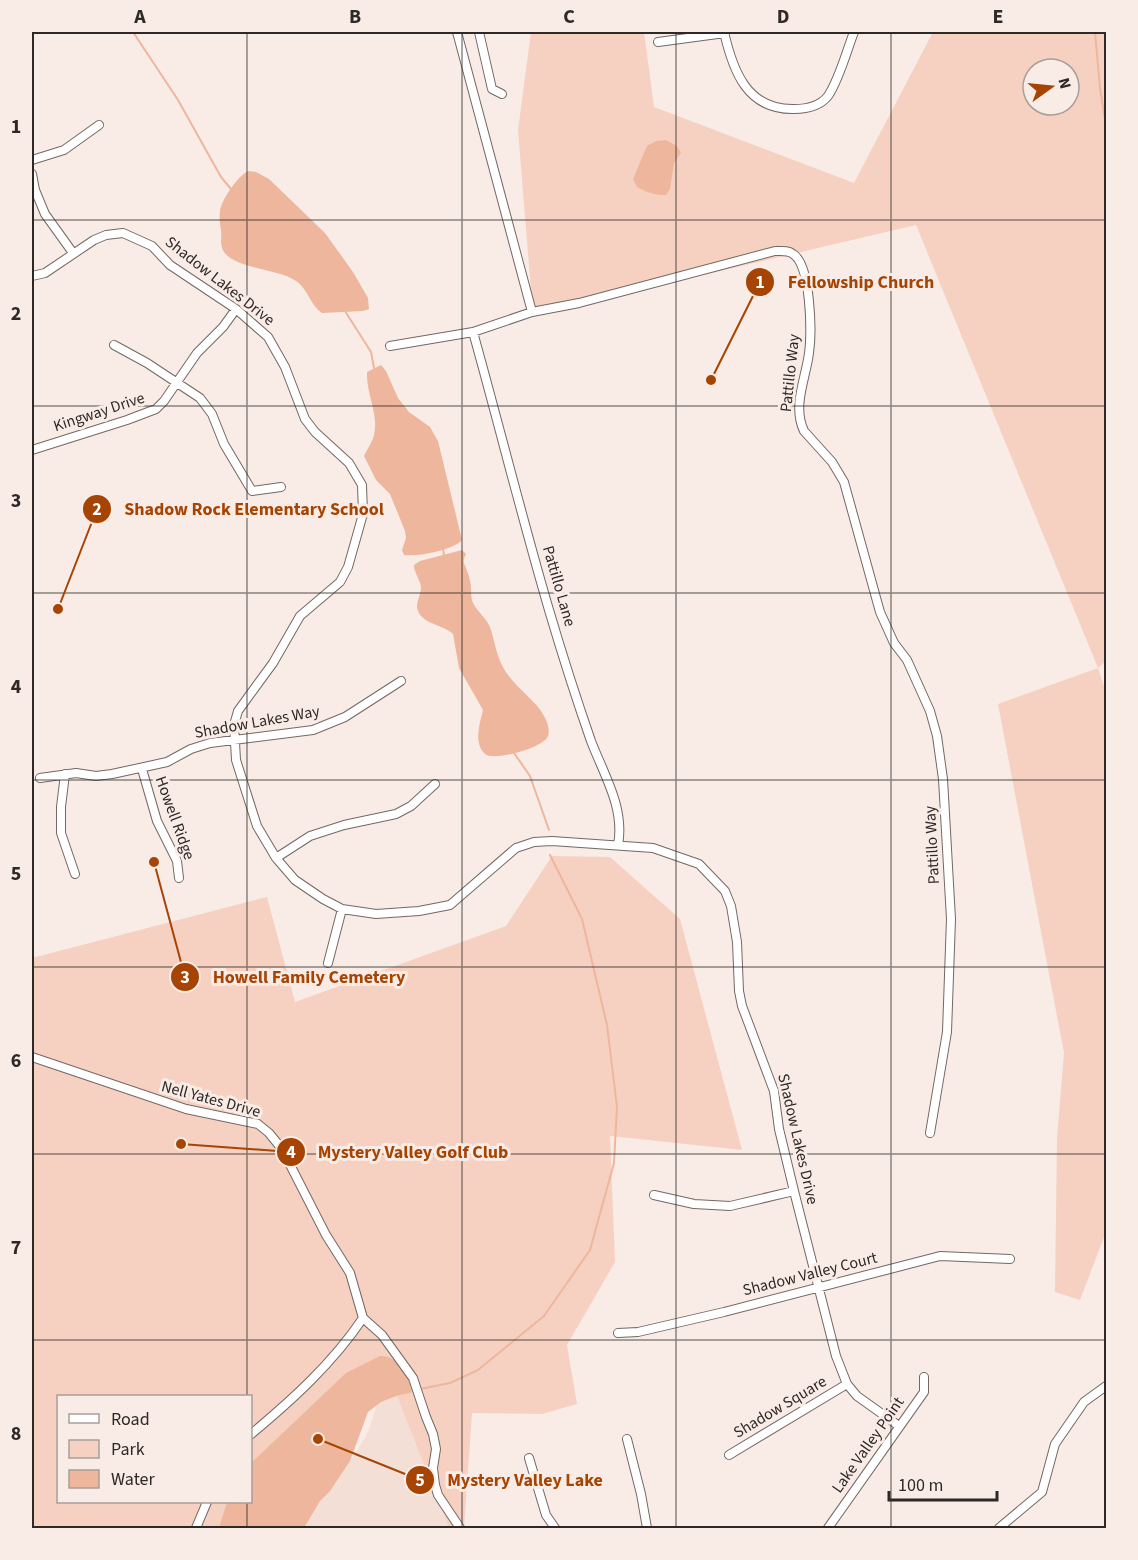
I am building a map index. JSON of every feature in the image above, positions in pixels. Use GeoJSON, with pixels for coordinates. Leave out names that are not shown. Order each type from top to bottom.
{"type":"FeatureCollection","features":[{"type":"Feature","properties":{"kind":"street"},"geometry":{"type":"LineString","coordinates":[[390,346],[473,332],[532,312],[457,32]]}},
{"type":"Feature","properties":{"kind":"street"},"geometry":{"type":"LineString","coordinates":[[479,32],[492,89],[502,94]]}},
{"type":"Feature","properties":{"kind":"street"},"geometry":{"type":"LineString","coordinates":[[658,42],[724,32],[729,54],[745,87],[757,100],[774,107],[793,110],[814,106],[827,97],[854,32]]}},
{"type":"Feature","properties":{"kind":"street"},"geometry":{"type":"LineString","coordinates":[[32,160],[64,150],[99,125]]}},
{"type":"Feature","properties":{"kind":"street"},"geometry":{"type":"LineString","coordinates":[[32,174],[35,190],[45,214],[74,253]]}},
{"type":"Feature","properties":{"kind":"street","name":"Shadow Lakes Drive"},"geometry":{"type":"LineString","coordinates":[[32,276],[45,273],[106,235],[123,233],[152,246],[170,265],[236,309],[268,337],[285,367],[305,419],[315,432],[349,464],[362,485],[363,514],[348,567],[340,582],[311,605],[293,627],[289,638],[273,663],[238,711],[234,725],[233,740],[236,760],[257,826],[276,858],[295,880],[342,909],[376,914],[419,911],[450,905],[516,848],[534,842],[653,848],[699,864],[725,891],[731,906],[737,942],[739,991],[742,1006],[774,1091],[779,1129],[836,1356],[847,1384],[857,1396],[898,1426]]}},
{"type":"Feature","properties":{"kind":"street","name":"Pattillo Way"},"geometry":{"type":"LineString","coordinates":[[532,312],[579,303],[775,251],[792,253],[802,265],[807,286],[810,322],[809,354],[802,380],[800,400],[800,423],[804,431],[842,475],[880,612],[894,644],[907,660],[930,711],[937,736],[944,779],[951,919],[947,1032],[930,1132]]}},
{"type":"Feature","properties":{"kind":"street","name":"Kingway Drive"},"geometry":{"type":"LineString","coordinates":[[32,450],[148,413],[160,406],[197,353],[223,327],[236,309]]}},
{"type":"Feature","properties":{"kind":"street","name":"Pattillo Lane"},"geometry":{"type":"LineString","coordinates":[[473,332],[549,610],[591,741],[619,813],[618,845]]}},
{"type":"Feature","properties":{"kind":"street"},"geometry":{"type":"LineString","coordinates":[[114,345],[201,398],[209,409],[224,444],[252,491],[281,487]]}},
{"type":"Feature","properties":{"kind":"street","name":"Shadow Lakes Way"},"geometry":{"type":"LineString","coordinates":[[40,778],[76,773],[96,776],[142,769],[167,762],[191,749],[210,743],[313,730],[345,717],[401,681]]}},
{"type":"Feature","properties":{"kind":"street","name":"Howell Ridge"},"geometry":{"type":"LineString","coordinates":[[142,769],[157,821],[177,861],[179,878]]}},
{"type":"Feature","properties":{"kind":"street"},"geometry":{"type":"LineString","coordinates":[[65,774],[61,833],[75,874]]}},
{"type":"Feature","properties":{"kind":"street"},"geometry":{"type":"LineString","coordinates":[[276,858],[310,836],[345,825],[396,814],[411,806],[435,784]]}},
{"type":"Feature","properties":{"kind":"street"},"geometry":{"type":"LineString","coordinates":[[328,963],[342,909]]}},
{"type":"Feature","properties":{"kind":"street","name":"Nell Yates Drive"},"geometry":{"type":"LineString","coordinates":[[32,1057],[186,1109],[258,1124],[282,1149],[326,1235],[350,1273],[363,1318]]}},
{"type":"Feature","properties":{"kind":"street"},"geometry":{"type":"LineString","coordinates":[[654,1195],[694,1204],[730,1206],[794,1191]]}},
{"type":"Feature","properties":{"kind":"street","name":"Shadow Valley Court"},"geometry":{"type":"LineString","coordinates":[[618,1333],[638,1332],[700,1318],[940,1256],[1010,1259]]}},
{"type":"Feature","properties":{"kind":"street"},"geometry":{"type":"LineString","coordinates":[[252,1433],[325,1367],[363,1318],[382,1335],[413,1378],[433,1434],[436,1449],[433,1468],[438,1495],[460,1528]]}},
{"type":"Feature","properties":{"kind":"street","name":"Lake Valley Point"},"geometry":{"type":"LineString","coordinates":[[828,1528],[924,1392],[924,1377]]}},
{"type":"Feature","properties":{"kind":"street","name":"Shadow Square"},"geometry":{"type":"LineString","coordinates":[[729,1455],[847,1384]]}},
{"type":"Feature","properties":{"kind":"street"},"geometry":{"type":"LineString","coordinates":[[999,1528],[1042,1492],[1055,1444],[1084,1402],[1107,1386]]}},
{"type":"Feature","properties":{"kind":"street"},"geometry":{"type":"LineString","coordinates":[[627,1439],[647,1528]]}},
{"type":"Feature","properties":{"kind":"street"},"geometry":{"type":"LineString","coordinates":[[529,1458],[546,1515],[555,1528]]}},
{"type":"Feature","properties":{"kind":"street"},"geometry":{"type":"LineString","coordinates":[[196,1528],[207,1503]]}},
{"type":"Feature","properties":{"kind":"shaded area"},"geometry":{"type":"Polygon","coordinates":[[[387,1371],[449,1528],[304,1528],[335,1473],[355,1455],[369,1430],[387,1371]]]}},
{"type":"Feature","properties":{"kind":"green space"},"geometry":{"type":"Polygon","coordinates":[[[531,32],[644,32],[654,107],[854,183],[933,32],[1106,32],[1106,661],[1098,668],[916,225],[533,315],[518,130],[531,32]]]}},
{"type":"Feature","properties":{"kind":"green space"},"geometry":{"type":"Polygon","coordinates":[[[1098,668],[1106,692],[1106,1232],[1080,1300],[1055,1292],[1057,1138],[1064,1053],[998,704],[1098,668]]]}},
{"type":"Feature","properties":{"kind":"green space"},"geometry":{"type":"Polygon","coordinates":[[[552,856],[610,857],[680,919],[742,1150],[610,1136],[615,1262],[567,1345],[577,1404],[542,1414],[472,1413],[464,1528],[449,1528],[387,1371],[240,1528],[32,1528],[32,958],[267,897],[295,1002],[506,926],[552,856]]]}},
{"type":"Feature","properties":{"kind":"water"},"geometry":{"type":"Polygon","coordinates":[[[666,140],[677,146],[681,153],[674,163],[670,189],[666,195],[659,195],[637,187],[633,179],[647,146],[656,141],[666,140]]]}},
{"type":"Feature","properties":{"kind":"water"},"geometry":{"type":"Polygon","coordinates":[[[248,171],[256,172],[269,179],[325,233],[353,272],[368,298],[369,309],[322,313],[296,281],[278,273],[244,264],[226,255],[221,246],[220,211],[231,189],[248,171]]]}},
{"type":"Feature","properties":{"kind":"water"},"geometry":{"type":"Polygon","coordinates":[[[381,365],[398,398],[409,412],[430,427],[438,441],[462,540],[443,550],[426,554],[404,555],[402,550],[406,538],[405,531],[390,494],[376,480],[364,456],[373,438],[375,427],[367,372],[381,365]]]}},
{"type":"Feature","properties":{"kind":"water"},"geometry":{"type":"Polygon","coordinates":[[[462,550],[466,554],[464,562],[470,578],[473,603],[490,626],[504,669],[538,707],[548,725],[549,732],[545,740],[529,749],[508,755],[490,756],[481,749],[478,733],[483,710],[459,668],[453,634],[426,620],[418,612],[417,604],[421,587],[414,565],[420,561],[462,550]]]}},
{"type":"Feature","properties":{"kind":"water"},"geometry":{"type":"Polygon","coordinates":[[[380,1356],[387,1357],[402,1367],[412,1391],[381,1402],[368,1412],[350,1461],[330,1491],[320,1501],[304,1528],[219,1528],[227,1503],[252,1503],[252,1462],[346,1373],[380,1356]]]}},
{"type":"Feature","properties":{"kind":"waterway"},"geometry":{"type":"LineString","coordinates":[[133,32],[178,100],[221,177],[231,189]]}},
{"type":"Feature","properties":{"kind":"waterway"},"geometry":{"type":"LineString","coordinates":[[1095,32],[1106,126]]}},
{"type":"Feature","properties":{"kind":"waterway"},"geometry":{"type":"LineString","coordinates":[[345,311],[371,352],[374,368]]}},
{"type":"Feature","properties":{"kind":"waterway"},"geometry":{"type":"LineString","coordinates":[[443,549],[444,555]]}},
{"type":"Feature","properties":{"kind":"waterway"},"geometry":{"type":"LineString","coordinates":[[514,753],[530,776],[549,830]]}},
{"type":"Feature","properties":{"kind":"waterway"},"geometry":{"type":"LineString","coordinates":[[420,1389],[450,1383],[478,1370],[544,1316],[590,1250],[614,1163],[617,1107],[607,1025],[582,919],[550,855]]}},
{"type":"Feature","properties":{"kind":"place","name":"Fellowship Church"},"geometry":{"type":"Point","coordinates":[711,380]}},
{"type":"Feature","properties":{"kind":"place","name":"Shadow Rock Elementary School"},"geometry":{"type":"Point","coordinates":[58,609]}},
{"type":"Feature","properties":{"kind":"place","name":"Howell Family Cemetery"},"geometry":{"type":"Point","coordinates":[154,862]}},
{"type":"Feature","properties":{"kind":"place","name":"Mystery Valley Golf Club"},"geometry":{"type":"Point","coordinates":[181,1144]}},
{"type":"Feature","properties":{"kind":"place","name":"Mystery Valley Lake"},"geometry":{"type":"Point","coordinates":[318,1439]}}]}
